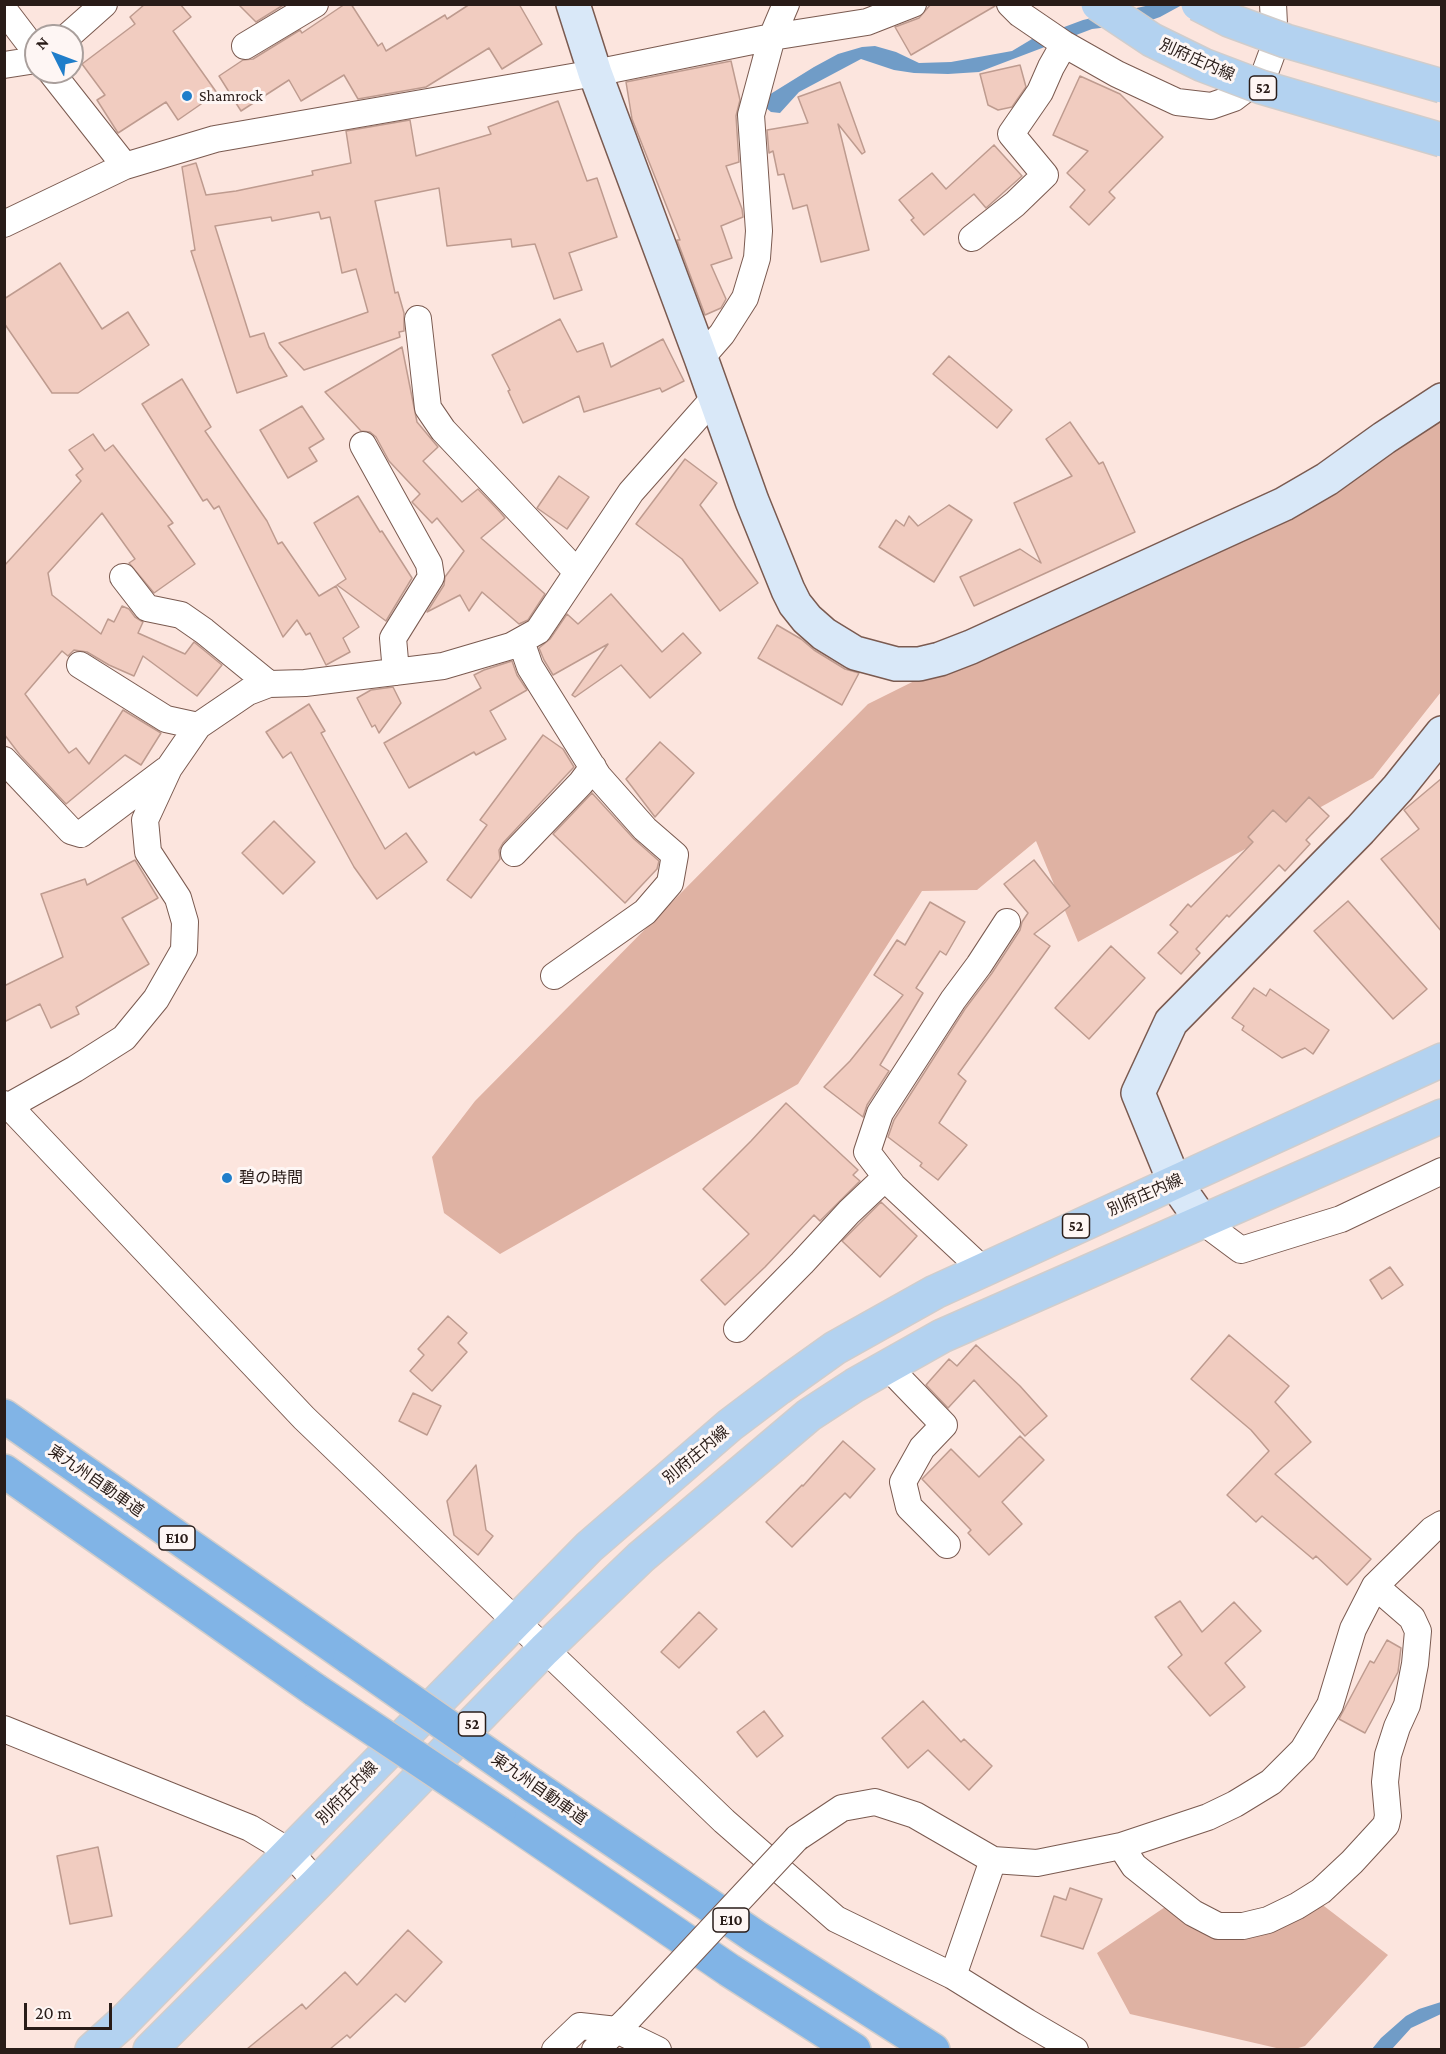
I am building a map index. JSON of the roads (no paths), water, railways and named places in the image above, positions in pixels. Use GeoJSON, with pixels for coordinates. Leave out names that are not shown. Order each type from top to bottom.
{"type":"FeatureCollection","features":[{"type":"Feature","properties":{"kind":"highway","name":"東九州自動車道"},"geometry":{"type":"LineString","coordinates":[[4,1416],[532,1785],[756,1937],[933,2049]]}},
{"type":"Feature","properties":{"kind":"highway","name":"E10"},"geometry":{"type":"LineString","coordinates":[[4,1471],[315,1690],[729,1970],[854,2049]]}},
{"type":"Feature","properties":{"kind":"main road","name":"別府庄内線"},"geometry":{"type":"LineString","coordinates":[[1098,4],[1152,40],[1203,65],[1272,90],[1442,140]]}},
{"type":"Feature","properties":{"kind":"main road"},"geometry":{"type":"LineString","coordinates":[[1198,4],[1228,20],[1286,41],[1442,86]]}},
{"type":"Feature","properties":{"kind":"main road","name":"別府庄内線"},"geometry":{"type":"LineString","coordinates":[[92,2049],[122,2023],[589,1547],[730,1425],[779,1388],[835,1348],[904,1307],[982,1269],[1442,1060]]}},
{"type":"Feature","properties":{"kind":"main road","name":"52"},"geometry":{"type":"LineString","coordinates":[[150,2049],[317,1883],[544,1650],[641,1557],[809,1415],[855,1385],[942,1336],[1442,1116]]}},
{"type":"Feature","properties":{"kind":"street"},"geometry":{"type":"LineString","coordinates":[[82,24],[104,4]]}},
{"type":"Feature","properties":{"kind":"street"},"geometry":{"type":"LineString","coordinates":[[245,46],[315,4]]}},
{"type":"Feature","properties":{"kind":"street"},"geometry":{"type":"LineString","coordinates":[[573,4],[595,73],[752,501],[795,604],[824,634],[855,653],[896,664],[919,664],[971,647],[1284,504],[1327,479],[1383,438],[1442,400]]}},
{"type":"Feature","properties":{"kind":"street"},"geometry":{"type":"LineString","coordinates":[[701,358],[722,334],[745,298],[757,258],[759,231],[751,115],[772,37],[786,4]]}},
{"type":"Feature","properties":{"kind":"street"},"geometry":{"type":"LineString","coordinates":[[4,224],[125,166],[215,139],[595,73],[772,37],[867,22],[913,4]]}},
{"type":"Feature","properties":{"kind":"street"},"geometry":{"type":"LineString","coordinates":[[1010,4],[1020,14],[1064,44],[1118,74],[1177,102],[1212,106],[1234,98],[1264,75],[1275,45],[1273,4]]}},
{"type":"Feature","properties":{"kind":"street"},"geometry":{"type":"LineString","coordinates":[[4,10],[24,36]]}},
{"type":"Feature","properties":{"kind":"street"},"geometry":{"type":"LineString","coordinates":[[972,238],[1015,204],[1045,175],[1011,134],[1040,92],[1064,44]]}},
{"type":"Feature","properties":{"kind":"street"},"geometry":{"type":"LineString","coordinates":[[4,65],[24,62]]}},
{"type":"Feature","properties":{"kind":"street"},"geometry":{"type":"LineString","coordinates":[[60,84],[125,166]]}},
{"type":"Feature","properties":{"kind":"street"},"geometry":{"type":"LineString","coordinates":[[418,319],[428,408],[443,430],[577,572]]}},
{"type":"Feature","properties":{"kind":"street"},"geometry":{"type":"LineString","coordinates":[[715,397],[631,492],[538,631],[511,646],[443,666],[305,683],[269,684],[248,692],[198,726],[169,768],[145,820],[148,852],[178,898],[185,922],[184,950],[156,999],[123,1038],[75,1069],[7,1105],[304,1418],[724,1821],[836,1919],[953,1976],[1076,2049]]}},
{"type":"Feature","properties":{"kind":"street"},"geometry":{"type":"LineString","coordinates":[[363,445],[429,564],[431,577],[393,638],[396,672]]}},
{"type":"Feature","properties":{"kind":"street"},"geometry":{"type":"LineString","coordinates":[[123,577],[147,608],[181,615],[269,684]]}},
{"type":"Feature","properties":{"kind":"street"},"geometry":{"type":"LineString","coordinates":[[521,641],[530,667],[597,776],[645,829],[675,855],[670,883],[645,912],[554,976]]}},
{"type":"Feature","properties":{"kind":"street"},"geometry":{"type":"LineString","coordinates":[[80,665],[166,719],[198,726]]}},
{"type":"Feature","properties":{"kind":"street"},"geometry":{"type":"LineString","coordinates":[[1442,733],[1398,788],[1360,830],[1171,1022],[1138,1093],[1174,1181],[1202,1221],[1241,1250],[1341,1219],[1442,1172]]}},
{"type":"Feature","properties":{"kind":"street"},"geometry":{"type":"LineString","coordinates":[[4,760],[71,831],[81,834],[169,768]]}},
{"type":"Feature","properties":{"kind":"street"},"geometry":{"type":"LineString","coordinates":[[514,853],[581,783],[593,767]]}},
{"type":"Feature","properties":{"kind":"street"},"geometry":{"type":"LineString","coordinates":[[982,1269],[893,1186],[867,1152],[880,1113],[1007,922]]}},
{"type":"Feature","properties":{"kind":"street"},"geometry":{"type":"LineString","coordinates":[[737,1329],[849,1212],[886,1177]]}},
{"type":"Feature","properties":{"kind":"street"},"geometry":{"type":"LineString","coordinates":[[888,1367],[944,1425],[922,1448],[903,1482],[909,1507],[947,1545]]}},
{"type":"Feature","properties":{"kind":"street"},"geometry":{"type":"LineString","coordinates":[[595,2049],[623,2024],[797,1838],[842,1808],[875,1802],[915,1815],[993,1860],[1037,1863],[1121,1846],[1208,1817],[1271,1782],[1304,1750],[1330,1705],[1353,1629],[1375,1586],[1432,1530],[1442,1524]]}},
{"type":"Feature","properties":{"kind":"street"},"geometry":{"type":"LineString","coordinates":[[1121,1846],[1134,1866],[1193,1913],[1218,1926],[1243,1926],[1268,1920],[1321,1891],[1352,1862],[1386,1825],[1388,1816],[1384,1782],[1388,1755],[1407,1705],[1415,1664],[1418,1631],[1412,1618],[1375,1586]]}},
{"type":"Feature","properties":{"kind":"street"},"geometry":{"type":"LineString","coordinates":[[4,1729],[250,1828],[290,1852],[317,1883]]}},
{"type":"Feature","properties":{"kind":"street"},"geometry":{"type":"LineString","coordinates":[[953,1976],[993,1860]]}},
{"type":"Feature","properties":{"kind":"street"},"geometry":{"type":"LineString","coordinates":[[555,2049],[580,2026],[623,2024],[658,2049]]}},
{"type":"Feature","properties":{"kind":"water"},"geometry":{"type":"Polygon","coordinates":[[[1150,5],[1182,5],[1143,23],[1092,29],[979,72],[914,73],[894,70],[861,59],[799,92],[780,113],[771,112],[765,107],[764,98],[814,67],[838,54],[862,47],[875,46],[896,52],[919,63],[951,62],[1012,51],[1032,39],[1083,20],[1150,5]]]}},
{"type":"Feature","properties":{"kind":"water"},"geometry":{"type":"Polygon","coordinates":[[[1441,2002],[1441,2014],[1411,2028],[1392,2049],[1372,2049],[1406,2016],[1441,2002]]]}},
{"type":"Feature","properties":{"kind":"place","name":"Shamrock"},"geometry":{"type":"Point","coordinates":[187,96]}},
{"type":"Feature","properties":{"kind":"place","name":"碧の時間"},"geometry":{"type":"Point","coordinates":[227,1178]}}]}
